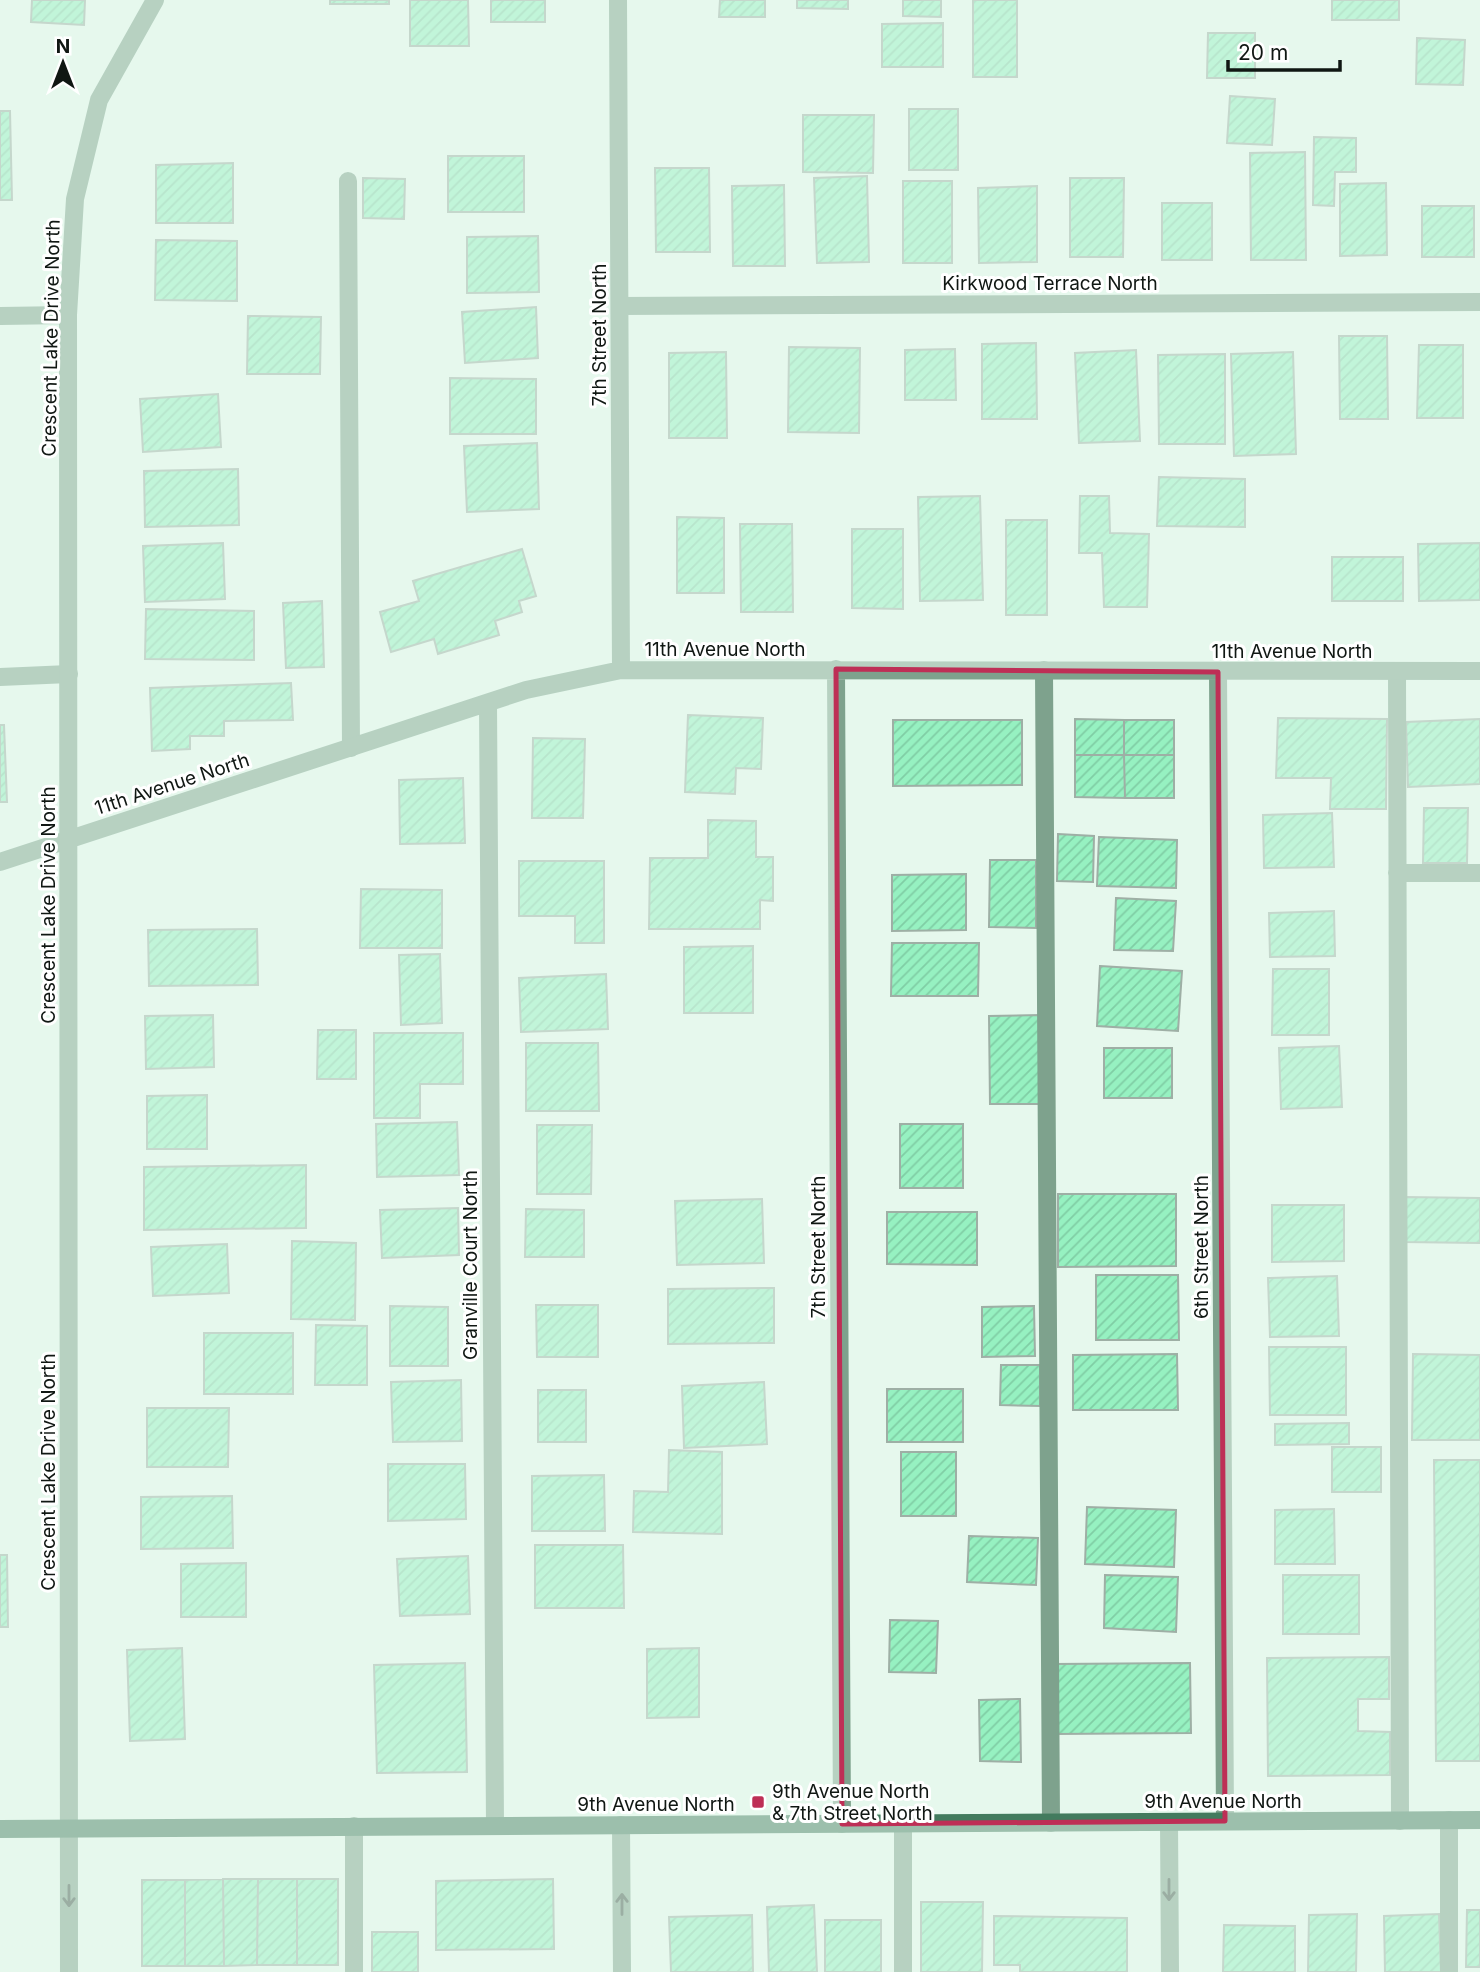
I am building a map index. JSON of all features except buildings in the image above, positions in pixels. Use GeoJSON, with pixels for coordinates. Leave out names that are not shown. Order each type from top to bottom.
{"type":"FeatureCollection","features":[{"type":"Feature","properties":{"kind":"street","name":"Crescent Lake Drive North"},"geometry":{"type":"LineString","coordinates":[[69,1972],[68,315],[75,199],[99,100],[155,0]]}},
{"type":"Feature","properties":{"kind":"street","name":"7th Street North"},"geometry":{"type":"LineString","coordinates":[[618,0],[621,670]]}},
{"type":"Feature","properties":{"kind":"street"},"geometry":{"type":"LineString","coordinates":[[348,181],[351,748]]}},
{"type":"Feature","properties":{"kind":"street","name":"Kirkwood Terrace North"},"geometry":{"type":"LineString","coordinates":[[620,306],[1480,302]]}},
{"type":"Feature","properties":{"kind":"street"},"geometry":{"type":"LineString","coordinates":[[0,316],[68,315]]}},
{"type":"Feature","properties":{"kind":"street","name":"7th Street North"},"geometry":{"type":"LineString","coordinates":[[836,669],[842,1824]]}},
{"type":"Feature","properties":{"kind":"street","name":"11th Avenue North"},"geometry":{"type":"LineString","coordinates":[[0,862],[526,690],[621,670],[1480,671]]}},
{"type":"Feature","properties":{"kind":"street"},"geometry":{"type":"LineString","coordinates":[[1044,670],[1051,1823]]}},
{"type":"Feature","properties":{"kind":"street"},"geometry":{"type":"LineString","coordinates":[[1397,671],[1400,1821]]}},
{"type":"Feature","properties":{"kind":"street","name":"6th Street North"},"geometry":{"type":"LineString","coordinates":[[1218,672],[1225,1821]]}},
{"type":"Feature","properties":{"kind":"street"},"geometry":{"type":"LineString","coordinates":[[0,677],[69,674]]}},
{"type":"Feature","properties":{"kind":"street","name":"Granville Court North"},"geometry":{"type":"LineString","coordinates":[[488,703],[495,1826]]}},
{"type":"Feature","properties":{"kind":"street"},"geometry":{"type":"LineString","coordinates":[[1397,873],[1480,873]]}},
{"type":"Feature","properties":{"kind":"street"},"geometry":{"type":"LineString","coordinates":[[1449,1820],[1450,1972]]}},
{"type":"Feature","properties":{"kind":"street","name":"9th Avenue North"},"geometry":{"type":"LineString","coordinates":[[0,1829],[1480,1820]]}},
{"type":"Feature","properties":{"kind":"street"},"geometry":{"type":"LineString","coordinates":[[1169,1822],[1170,1972]]}},
{"type":"Feature","properties":{"kind":"street"},"geometry":{"type":"LineString","coordinates":[[902,1823],[903,1972]]}},
{"type":"Feature","properties":{"kind":"street"},"geometry":{"type":"LineString","coordinates":[[621,1825],[622,1972]]}},
{"type":"Feature","properties":{"kind":"street"},"geometry":{"type":"LineString","coordinates":[[354,1826],[354,1972]]}},
{"type":"Feature","properties":{"kind":"highlighted area"},"geometry":{"type":"Polygon","coordinates":[[[836,669],[1218,672],[1225,1821],[842,1824],[836,669]]]}},
{"type":"Feature","properties":{"kind":"place","name":"9th Avenue North & 7th Street North"},"geometry":{"type":"Point","coordinates":[758,1802]}}]}
